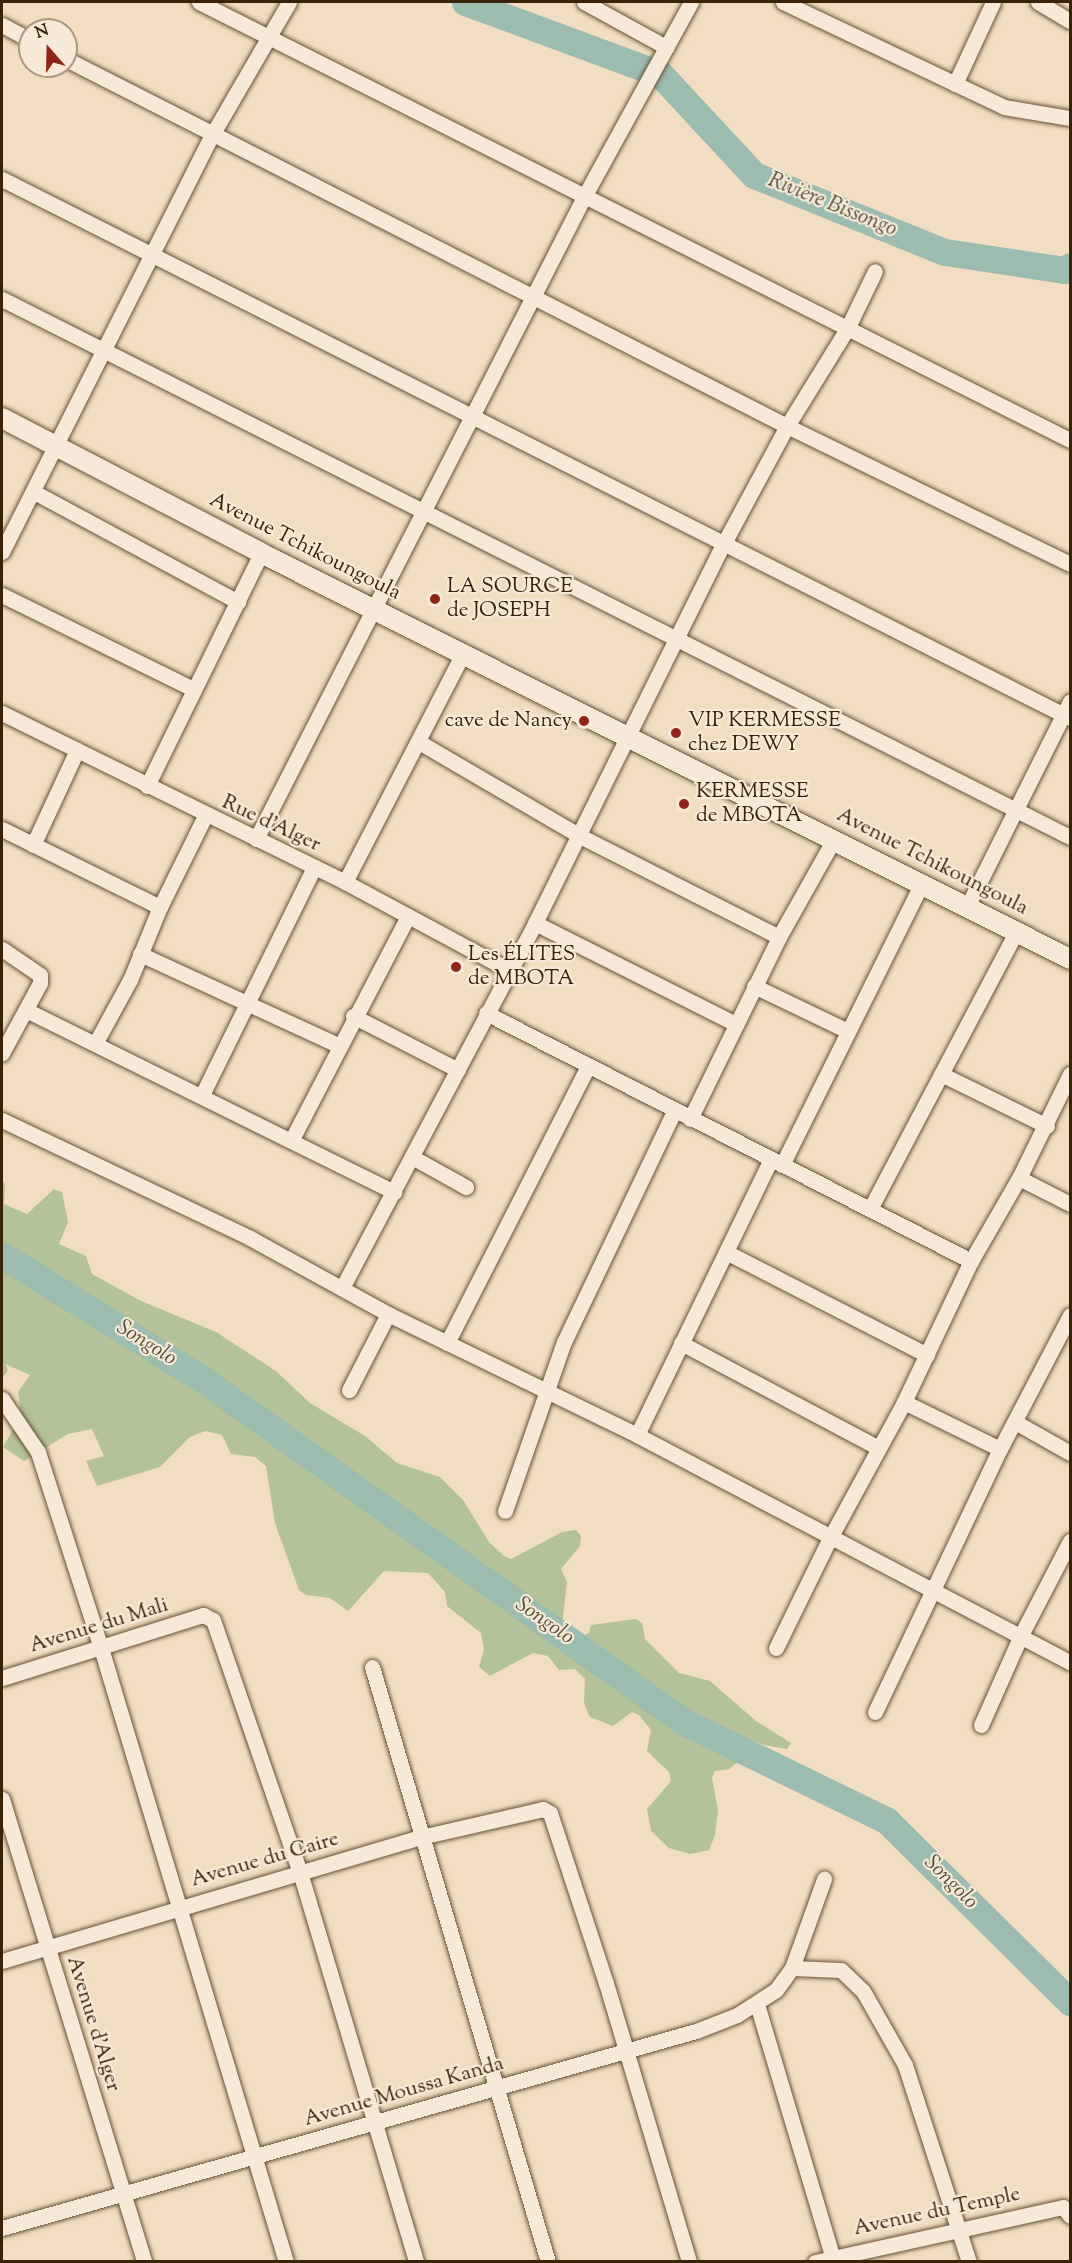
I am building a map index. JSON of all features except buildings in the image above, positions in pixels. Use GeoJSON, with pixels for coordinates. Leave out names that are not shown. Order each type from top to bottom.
{"type":"FeatureCollection","features":[{"type":"Feature","properties":{"kind":"street"},"geometry":{"type":"LineString","coordinates":[[199,2],[1071,440]]}},
{"type":"Feature","properties":{"kind":"street"},"geometry":{"type":"LineString","coordinates":[[2,552],[212,135],[267,36],[289,2]]}},
{"type":"Feature","properties":{"kind":"street"},"geometry":{"type":"LineString","coordinates":[[584,2],[666,47]]}},
{"type":"Feature","properties":{"kind":"street"},"geometry":{"type":"LineString","coordinates":[[256,839],[476,416],[585,195],[691,2]]}},
{"type":"Feature","properties":{"kind":"street"},"geometry":{"type":"LineString","coordinates":[[783,2],[1004,107],[1071,118]]}},
{"type":"Feature","properties":{"kind":"street"},"geometry":{"type":"LineString","coordinates":[[955,84],[993,2]]}},
{"type":"Feature","properties":{"kind":"street"},"geometry":{"type":"LineString","coordinates":[[1038,2],[1071,21]]}},
{"type":"Feature","properties":{"kind":"street"},"geometry":{"type":"LineString","coordinates":[[2,25],[18,34]]}},
{"type":"Feature","properties":{"kind":"street"},"geometry":{"type":"LineString","coordinates":[[78,65],[212,135],[534,295],[787,426],[1071,564]]}},
{"type":"Feature","properties":{"kind":"street"},"geometry":{"type":"LineString","coordinates":[[2,179],[154,253],[343,354],[476,416],[724,543],[1068,711],[1014,810],[967,907]]}},
{"type":"Feature","properties":{"kind":"street"},"geometry":{"type":"LineString","coordinates":[[342,1288],[580,836],[724,543],[787,426],[847,329],[875,271]]}},
{"type":"Feature","properties":{"kind":"street"},"geometry":{"type":"LineString","coordinates":[[2,299],[677,636],[1014,810],[1071,837]]}},
{"type":"Feature","properties":{"kind":"street","name":"Avenue Tchikoungoula"},"geometry":{"type":"LineString","coordinates":[[2,418],[56,444],[261,553],[630,735],[921,885],[1071,958]]}},
{"type":"Feature","properties":{"kind":"street"},"geometry":{"type":"LineString","coordinates":[[34,492],[238,602]]}},
{"type":"Feature","properties":{"kind":"street"},"geometry":{"type":"LineString","coordinates":[[147,786],[261,553]]}},
{"type":"Feature","properties":{"kind":"street"},"geometry":{"type":"LineString","coordinates":[[2,595],[193,689]]}},
{"type":"Feature","properties":{"kind":"street"},"geometry":{"type":"LineString","coordinates":[[345,882],[463,653]]}},
{"type":"Feature","properties":{"kind":"street"},"geometry":{"type":"LineString","coordinates":[[2,713],[205,816]]}},
{"type":"Feature","properties":{"kind":"street"},"geometry":{"type":"LineString","coordinates":[[419,742],[580,836],[779,937]]}},
{"type":"Feature","properties":{"kind":"street"},"geometry":{"type":"LineString","coordinates":[[33,844],[77,750]]}},
{"type":"Feature","properties":{"kind":"street","name":"Rue d'Alger"},"geometry":{"type":"LineString","coordinates":[[96,1042],[205,816],[345,882],[510,971]]}},
{"type":"Feature","properties":{"kind":"street"},"geometry":{"type":"LineString","coordinates":[[2,829],[160,907]]}},
{"type":"Feature","properties":{"kind":"street"},"geometry":{"type":"LineString","coordinates":[[690,1119],[779,937],[834,839]]}},
{"type":"Feature","properties":{"kind":"street"},"geometry":{"type":"LineString","coordinates":[[202,1095],[314,867]]}},
{"type":"Feature","properties":{"kind":"street"},"geometry":{"type":"LineString","coordinates":[[637,1435],[726,1252],[848,1031],[921,885]]}},
{"type":"Feature","properties":{"kind":"street"},"geometry":{"type":"LineString","coordinates":[[292,1139],[353,1016],[408,916]]}},
{"type":"Feature","properties":{"kind":"street"},"geometry":{"type":"LineString","coordinates":[[535,923],[736,1024]]}},
{"type":"Feature","properties":{"kind":"street"},"geometry":{"type":"LineString","coordinates":[[870,1209],[1016,932]]}},
{"type":"Feature","properties":{"kind":"street"},"geometry":{"type":"LineString","coordinates":[[2,949],[40,975],[26,1010],[2,1053]]}},
{"type":"Feature","properties":{"kind":"street"},"geometry":{"type":"LineString","coordinates":[[140,954],[249,1002],[338,1045]]}},
{"type":"Feature","properties":{"kind":"street"},"geometry":{"type":"LineString","coordinates":[[754,986],[848,1031]]}},
{"type":"Feature","properties":{"kind":"street"},"geometry":{"type":"LineString","coordinates":[[26,1010],[96,1042],[394,1192]]}},
{"type":"Feature","properties":{"kind":"street"},"geometry":{"type":"LineString","coordinates":[[486,1013],[971,1261]]}},
{"type":"Feature","properties":{"kind":"street"},"geometry":{"type":"LineString","coordinates":[[353,1016],[458,1070]]}},
{"type":"Feature","properties":{"kind":"street"},"geometry":{"type":"LineString","coordinates":[[447,1343],[588,1066]]}},
{"type":"Feature","properties":{"kind":"street"},"geometry":{"type":"LineString","coordinates":[[940,1074],[1047,1126]]}},
{"type":"Feature","properties":{"kind":"street"},"geometry":{"type":"LineString","coordinates":[[776,1648],[830,1538],[904,1402],[971,1261],[1019,1178],[1069,1080]]}},
{"type":"Feature","properties":{"kind":"street"},"geometry":{"type":"LineString","coordinates":[[505,1511],[564,1342],[674,1111]]}},
{"type":"Feature","properties":{"kind":"street"},"geometry":{"type":"LineString","coordinates":[[2,1120],[250,1238],[388,1314],[637,1435],[830,1538],[1071,1662]]}},
{"type":"Feature","properties":{"kind":"street"},"geometry":{"type":"LineString","coordinates":[[412,1157],[466,1187]]}},
{"type":"Feature","properties":{"kind":"street"},"geometry":{"type":"LineString","coordinates":[[1019,1178],[1071,1204]]}},
{"type":"Feature","properties":{"kind":"street"},"geometry":{"type":"LineString","coordinates":[[726,1252],[927,1355]]}},
{"type":"Feature","properties":{"kind":"street"},"geometry":{"type":"LineString","coordinates":[[349,1390],[388,1314]]}},
{"type":"Feature","properties":{"kind":"street"},"geometry":{"type":"LineString","coordinates":[[874,1712],[886,1682],[934,1590],[1000,1449],[1071,1315]]}},
{"type":"Feature","properties":{"kind":"street"},"geometry":{"type":"LineString","coordinates":[[681,1342],[877,1448]]}},
{"type":"Feature","properties":{"kind":"street"},"geometry":{"type":"LineString","coordinates":[[2,1399],[38,1452],[101,1648],[256,2156],[286,2262]]}},
{"type":"Feature","properties":{"kind":"street"},"geometry":{"type":"LineString","coordinates":[[904,1402],[1000,1449]]}},
{"type":"Feature","properties":{"kind":"street"},"geometry":{"type":"LineString","coordinates":[[1015,1422],[1071,1453]]}},
{"type":"Feature","properties":{"kind":"street"},"geometry":{"type":"LineString","coordinates":[[981,1725],[1021,1635],[1071,1541]]}},
{"type":"Feature","properties":{"kind":"street","name":"Avenue du Mali"},"geometry":{"type":"LineString","coordinates":[[2,1678],[209,1616],[300,1872]]}},
{"type":"Feature","properties":{"kind":"street"},"geometry":{"type":"LineString","coordinates":[[372,1667],[494,2089],[548,2262]]}},
{"type":"Feature","properties":{"kind":"street","name":"Avenue d'Alger"},"geometry":{"type":"LineString","coordinates":[[2,1799],[144,2262]]}},
{"type":"Feature","properties":{"kind":"street","name":"Avenue du Caire"},"geometry":{"type":"LineString","coordinates":[[2,1961],[421,1837],[543,1809],[550,1813],[625,2051]]}},
{"type":"Feature","properties":{"kind":"street"},"geometry":{"type":"LineString","coordinates":[[300,1872],[416,2262]]}},
{"type":"Feature","properties":{"kind":"street","name":"Avenue Moussa Kanda"},"geometry":{"type":"LineString","coordinates":[[2,2228],[122,2191],[256,2156],[696,2031],[757,2004],[776,1990],[792,1968],[824,1879]]}},
{"type":"Feature","properties":{"kind":"street"},"geometry":{"type":"LineString","coordinates":[[792,1968],[841,1970],[863,1991],[905,2065],[969,2262]]}},
{"type":"Feature","properties":{"kind":"street"},"geometry":{"type":"LineString","coordinates":[[757,2004],[833,2259]]}},
{"type":"Feature","properties":{"kind":"street"},"geometry":{"type":"LineString","coordinates":[[625,2051],[690,2262]]}},
{"type":"Feature","properties":{"kind":"street","name":"Avenue du Temple"},"geometry":{"type":"LineString","coordinates":[[815,2262],[1063,2206],[1069,2213]]}},
{"type":"Feature","properties":{"kind":"green space"},"geometry":{"type":"Polygon","coordinates":[[[2,1178],[5,1185],[4,1204],[27,1214],[54,1189],[62,1192],[68,1222],[59,1244],[86,1256],[92,1274],[141,1301],[216,1332],[276,1371],[310,1403],[365,1436],[397,1463],[440,1477],[463,1500],[489,1542],[504,1556],[511,1559],[562,1532],[576,1530],[581,1536],[580,1546],[561,1569],[567,1582],[562,1626],[566,1632],[582,1636],[589,1633],[591,1625],[636,1619],[642,1623],[645,1639],[679,1673],[710,1681],[756,1721],[791,1743],[787,1749],[764,1745],[692,1718],[659,1699],[639,1678],[601,1652],[577,1644],[433,1535],[401,1518],[305,1441],[226,1388],[204,1368],[104,1313],[107,1328],[146,1349],[257,1421],[319,1466],[343,1490],[401,1523],[418,1540],[595,1661],[674,1720],[710,1742],[750,1752],[729,1769],[715,1771],[712,1778],[718,1810],[715,1835],[709,1850],[690,1854],[669,1848],[651,1831],[647,1809],[671,1781],[669,1772],[647,1751],[651,1730],[639,1715],[632,1712],[613,1726],[590,1717],[584,1703],[585,1679],[575,1669],[559,1670],[548,1656],[533,1653],[490,1676],[479,1667],[484,1650],[481,1633],[447,1606],[445,1592],[428,1573],[384,1571],[348,1611],[330,1598],[306,1595],[299,1590],[275,1523],[266,1466],[255,1457],[231,1454],[222,1435],[205,1431],[190,1437],[160,1467],[97,1486],[86,1461],[104,1456],[92,1429],[68,1434],[24,1461],[3,1447],[21,1416],[18,1392],[30,1375],[5,1364],[8,1370],[2,1379],[2,1178]]]}},
{"type":"Feature","properties":{"kind":"waterway","name":"Rivière Bissongo"},"geometry":{"type":"LineString","coordinates":[[465,2],[660,74],[754,175],[945,252],[1064,270],[1070,266]]}},
{"type":"Feature","properties":{"kind":"waterway","name":"Songolo"},"geometry":{"type":"LineString","coordinates":[[2,1255],[205,1381],[684,1722],[886,1820],[1070,2002]]}},
{"type":"Feature","properties":{"kind":"place","name":"LA SOURCE de JOSEPH"},"geometry":{"type":"Point","coordinates":[435,599]}},
{"type":"Feature","properties":{"kind":"place","name":"cave de Nancy"},"geometry":{"type":"Point","coordinates":[584,721]}},
{"type":"Feature","properties":{"kind":"place","name":"VIP KERMESSE chez DEWY"},"geometry":{"type":"Point","coordinates":[676,733]}},
{"type":"Feature","properties":{"kind":"place","name":"KERMESSE de MBOTA"},"geometry":{"type":"Point","coordinates":[684,804]}},
{"type":"Feature","properties":{"kind":"place","name":"Les ÉLITES de MBOTA"},"geometry":{"type":"Point","coordinates":[456,967]}}]}
